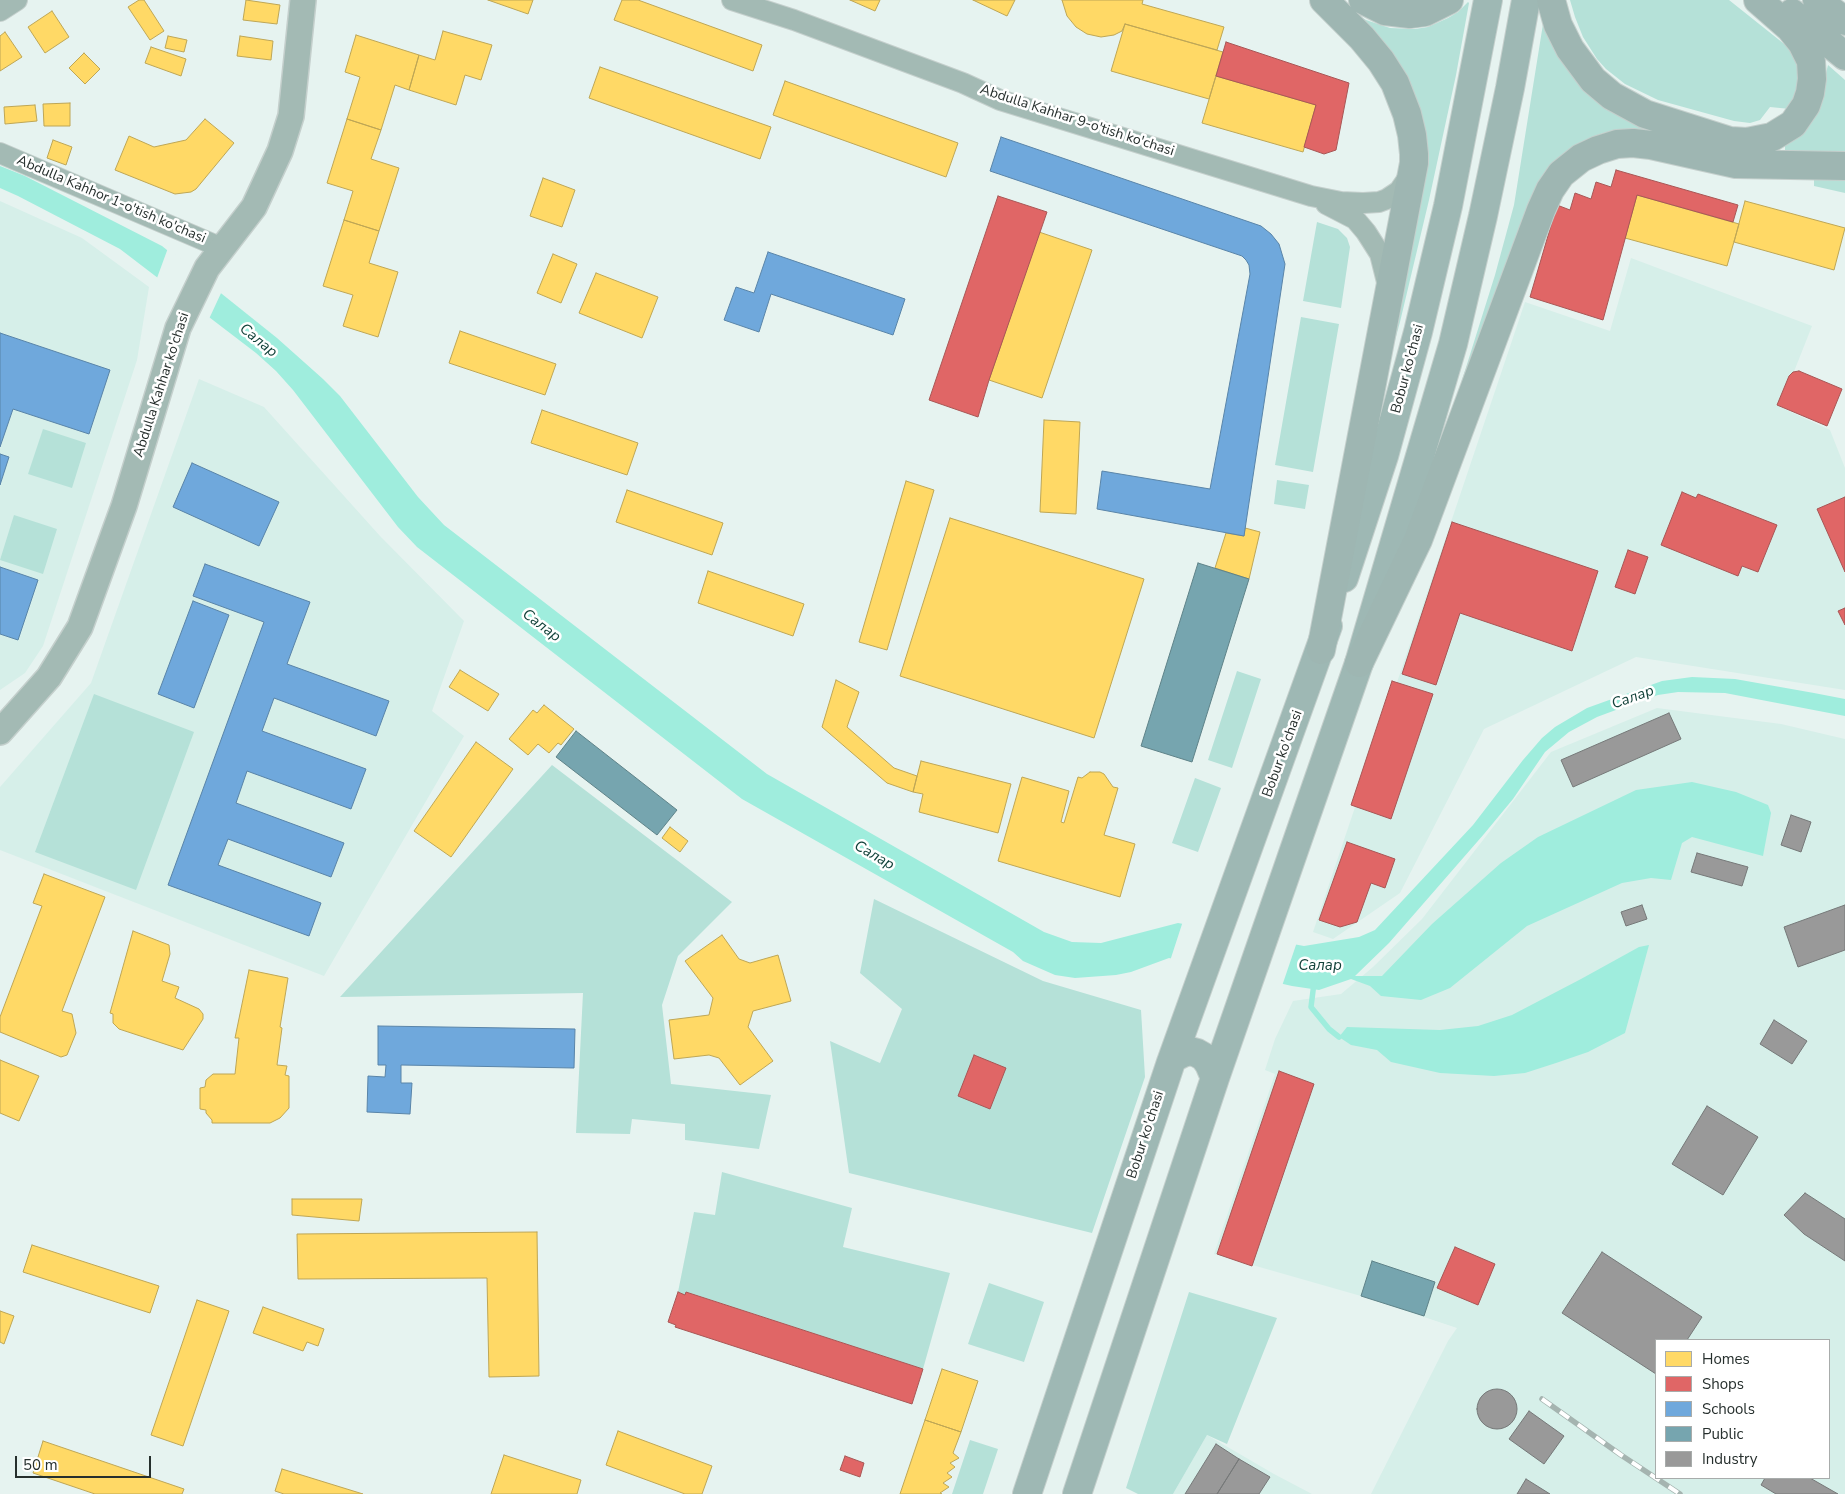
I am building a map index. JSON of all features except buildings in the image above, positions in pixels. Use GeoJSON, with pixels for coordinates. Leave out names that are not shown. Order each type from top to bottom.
{"type":"FeatureCollection","features":[{"type":"Feature","properties":{"kind":"highway"},"geometry":{"type":"LineString","coordinates":[[1321,650],[1414,163],[1414,144],[1410,125],[1404,104],[1395,84],[1381,61],[1362,38],[1324,0]]}},
{"type":"Feature","properties":{"kind":"highway"},"geometry":{"type":"LineString","coordinates":[[1363,0],[1385,11],[1410,14],[1425,12],[1449,0]]}},
{"type":"Feature","properties":{"kind":"highway"},"geometry":{"type":"LineString","coordinates":[[1551,0],[1558,25],[1577,60],[1602,88],[1622,103],[1644,114],[1730,141],[1752,142],[1776,135],[1793,124],[1806,106],[1813,70],[1811,61],[1802,43],[1790,28],[1758,0]]}},
{"type":"Feature","properties":{"kind":"highway"},"geometry":{"type":"LineString","coordinates":[[1774,0],[1845,56]]}},
{"type":"Feature","properties":{"kind":"highway"},"geometry":{"type":"LineString","coordinates":[[1817,0],[1845,21]]}},
{"type":"Feature","properties":{"kind":"highway"},"geometry":{"type":"LineString","coordinates":[[1359,663],[1418,540],[1541,210],[1550,190],[1562,174],[1581,158],[1598,150],[1616,144],[1633,143],[1650,144],[1736,164],[1845,166]]}},
{"type":"Feature","properties":{"kind":"main road","name":"Bobur ko'chasi"},"geometry":{"type":"LineString","coordinates":[[1027,1494],[1171,1062],[1321,650],[1384,456],[1418,332],[1448,206],[1488,0]]}},
{"type":"Feature","properties":{"kind":"main road"},"geometry":{"type":"LineString","coordinates":[[1077,1494],[1215,1078],[1359,663],[1453,344],[1483,216],[1526,0]]}},
{"type":"Feature","properties":{"kind":"main road"},"geometry":{"type":"LineString","coordinates":[[1171,1062],[1175,1056],[1183,1053],[1197,1053],[1204,1057],[1215,1078]]}},
{"type":"Feature","properties":{"kind":"street"},"geometry":{"type":"LineString","coordinates":[[0,11],[17,0]]}},
{"type":"Feature","properties":{"kind":"street","name":"Abdulla Kahhar ko'chasi"},"geometry":{"type":"LineString","coordinates":[[0,732],[49,676],[80,627],[124,506],[183,316],[207,268],[254,208],[280,151],[291,116],[303,0]]}},
{"type":"Feature","properties":{"kind":"street","name":"Abdulla Kahhar 9-o'tish ko'chasi"},"geometry":{"type":"LineString","coordinates":[[732,0],[794,20],[963,83],[1000,100],[1311,196],[1356,203],[1379,202],[1399,191],[1408,178],[1414,163]]}},
{"type":"Feature","properties":{"kind":"street","name":"Abdulla Kahhor 1-o'tish ko'chasi"},"geometry":{"type":"LineString","coordinates":[[0,153],[222,248]]}},
{"type":"Feature","properties":{"kind":"street","name":"Abdulla Kahhar 9-o'tish ko'chasi"},"geometry":{"type":"LineString","coordinates":[[1311,196],[1348,215],[1366,232],[1376,246],[1383,262],[1390,294]]}},
{"type":"Feature","properties":{"kind":"shaded area"},"geometry":{"type":"Polygon","coordinates":[[[1570,0],[1729,0],[1793,51],[1799,59],[1798,95],[1790,109],[1770,107],[1760,120],[1750,123],[1734,121],[1658,100],[1625,84],[1597,59],[1583,37],[1570,0]]]}},
{"type":"Feature","properties":{"kind":"shaded area"},"geometry":{"type":"Polygon","coordinates":[[[1468,2],[1456,75],[1429,200],[1385,377],[1424,163],[1355,13],[1366,20],[1390,28],[1415,29],[1428,27],[1448,18],[1458,12],[1468,2]]]}},
{"type":"Feature","properties":{"kind":"shaded area"},"geometry":{"type":"Polygon","coordinates":[[[1543,24],[1684,138],[1623,130],[1603,133],[1583,142],[1539,184],[1532,195],[1519,237],[1457,396],[1495,275],[1514,205],[1543,24]]]}},
{"type":"Feature","properties":{"kind":"shaded area"},"geometry":{"type":"Polygon","coordinates":[[[1828,65],[1845,80],[1845,153],[1785,156],[1785,143],[1825,77],[1828,65]]]}},
{"type":"Feature","properties":{"kind":"shaded area"},"geometry":{"type":"Polygon","coordinates":[[[1845,177],[1845,193],[1814,186],[1814,178],[1845,177]]]}},
{"type":"Feature","properties":{"kind":"shaded area"},"geometry":{"type":"Polygon","coordinates":[[[0,201],[82,238],[149,287],[137,360],[43,646],[25,673],[0,690],[0,201]]]}},
{"type":"Feature","properties":{"kind":"shaded area"},"geometry":{"type":"Polygon","coordinates":[[[1317,222],[1338,229],[1347,238],[1350,247],[1341,308],[1303,301],[1317,222]]]}},
{"type":"Feature","properties":{"kind":"shaded area"},"geometry":{"type":"Polygon","coordinates":[[[1631,258],[1812,326],[1780,407],[1830,430],[1845,468],[1845,690],[1636,657],[1484,729],[1400,893],[1333,939],[1313,932],[1525,302],[1610,331],[1631,258]]]}},
{"type":"Feature","properties":{"kind":"shaded area"},"geometry":{"type":"Polygon","coordinates":[[[1301,317],[1339,324],[1313,472],[1275,465],[1301,317]]]}},
{"type":"Feature","properties":{"kind":"shaded area"},"geometry":{"type":"Polygon","coordinates":[[[199,379],[264,407],[380,536],[464,621],[432,711],[464,736],[324,976],[0,850],[0,787],[91,683],[199,379]]]}},
{"type":"Feature","properties":{"kind":"shaded area"},"geometry":{"type":"Polygon","coordinates":[[[43,429],[86,443],[72,488],[28,474],[43,429]]]}},
{"type":"Feature","properties":{"kind":"shaded area"},"geometry":{"type":"Polygon","coordinates":[[[1277,480],[1309,485],[1305,509],[1274,504],[1277,480]]]}},
{"type":"Feature","properties":{"kind":"shaded area"},"geometry":{"type":"Polygon","coordinates":[[[14,515],[57,529],[43,574],[0,560],[14,515]]]}},
{"type":"Feature","properties":{"kind":"shaded area"},"geometry":{"type":"Polygon","coordinates":[[[1237,671],[1261,679],[1232,768],[1208,760],[1237,671]]]}},
{"type":"Feature","properties":{"kind":"shaded area"},"geometry":{"type":"Polygon","coordinates":[[[94,694],[194,732],[136,890],[35,852],[94,694]]]}},
{"type":"Feature","properties":{"kind":"shaded area"},"geometry":{"type":"Polygon","coordinates":[[[1657,708],[1781,724],[1845,739],[1845,1494],[1371,1494],[1448,1341],[1457,1328],[1361,1296],[1214,1254],[1275,1074],[1265,1070],[1275,1039],[1293,1001],[1341,994],[1373,967],[1422,919],[1551,752],[1657,708]]]}},
{"type":"Feature","properties":{"kind":"shaded area"},"geometry":{"type":"Polygon","coordinates":[[[552,765],[732,902],[678,956],[662,1005],[671,1084],[771,1095],[759,1149],[685,1140],[685,1124],[632,1119],[630,1134],[576,1133],[583,993],[340,997],[552,765]]]}},
{"type":"Feature","properties":{"kind":"shaded area"},"geometry":{"type":"Polygon","coordinates":[[[1195,778],[1221,788],[1198,852],[1172,843],[1195,778]]]}},
{"type":"Feature","properties":{"kind":"shaded area"},"geometry":{"type":"Polygon","coordinates":[[[874,899],[1043,981],[1141,1010],[1145,1077],[1092,1233],[849,1173],[830,1041],[880,1063],[902,1009],[860,973],[874,899]]]}},
{"type":"Feature","properties":{"kind":"shaded area"},"geometry":{"type":"Polygon","coordinates":[[[722,1172],[852,1208],[843,1247],[950,1273],[923,1369],[687,1292],[685,1295],[678,1292],[694,1212],[715,1215],[722,1172]]]}},
{"type":"Feature","properties":{"kind":"shaded area"},"geometry":{"type":"Polygon","coordinates":[[[989,1283],[1044,1302],[1024,1362],[968,1344],[989,1283]]]}},
{"type":"Feature","properties":{"kind":"shaded area"},"geometry":{"type":"Polygon","coordinates":[[[1189,1292],[1277,1318],[1227,1444],[1207,1435],[1173,1494],[1138,1494],[1126,1488],[1189,1292]]]}},
{"type":"Feature","properties":{"kind":"shaded area"},"geometry":{"type":"Polygon","coordinates":[[[1207,1435],[1274,1474],[1312,1494],[1173,1494],[1207,1435]]]}},
{"type":"Feature","properties":{"kind":"shaded area"},"geometry":{"type":"Polygon","coordinates":[[[970,1440],[998,1449],[983,1494],[952,1494],[970,1440]]]}},
{"type":"Feature","properties":{"kind":"water","name":"Салар"},"geometry":{"type":"Polygon","coordinates":[[[0,166],[25,176],[162,246],[277,338],[323,379],[340,396],[418,497],[444,525],[767,774],[1044,932],[1072,942],[1101,943],[1178,923],[1304,946],[1359,937],[1375,930],[1473,825],[1542,738],[1555,727],[1587,708],[1662,681],[1692,677],[1735,679],[1814,693],[1845,699],[1845,716],[1725,693],[1678,692],[1658,695],[1640,701],[1597,717],[1569,732],[1545,752],[1513,799],[1484,834],[1389,943],[1355,976],[1382,976],[1432,924],[1501,863],[1538,837],[1636,790],[1692,782],[1736,792],[1768,805],[1771,813],[1763,856],[1692,837],[1682,843],[1671,880],[1651,878],[1622,883],[1527,926],[1450,988],[1421,1000],[1381,996],[1370,986],[1351,979],[1319,990],[1292,986],[1169,958],[1131,972],[1116,975],[1075,978],[1055,975],[1023,961],[1013,952],[742,799],[417,547],[398,527],[293,390],[256,353],[120,249],[0,188],[0,166]]]}},
{"type":"Feature","properties":{"kind":"water"},"geometry":{"type":"Polygon","coordinates":[[[1649,945],[1625,1033],[1588,1052],[1525,1073],[1494,1076],[1440,1073],[1391,1062],[1377,1050],[1351,1045],[1339,1037],[1347,1027],[1440,1030],[1478,1026],[1512,1015],[1639,947],[1649,945]]]}},
{"type":"Feature","properties":{"kind":"pier"},"geometry":{"type":"Polygon","coordinates":[[[168,248],[222,291],[209,319],[157,278],[168,248]]]}},
{"type":"Feature","properties":{"kind":"pier"},"geometry":{"type":"Polygon","coordinates":[[[1183,921],[1297,942],[1282,986],[1170,961],[1183,921]]]}},
{"type":"Feature","properties":{"kind":"waterway"},"geometry":{"type":"LineString","coordinates":[[1314,983],[1311,1007],[1329,1029],[1339,1037]]}},
{"type":"Feature","properties":{"kind":"railway"},"geometry":{"type":"LineString","coordinates":[[1542,1399],[1655,1477]]}},
{"type":"Feature","properties":{"kind":"railway"},"geometry":{"type":"LineString","coordinates":[[1657,1479],[1680,1494]]}}]}
